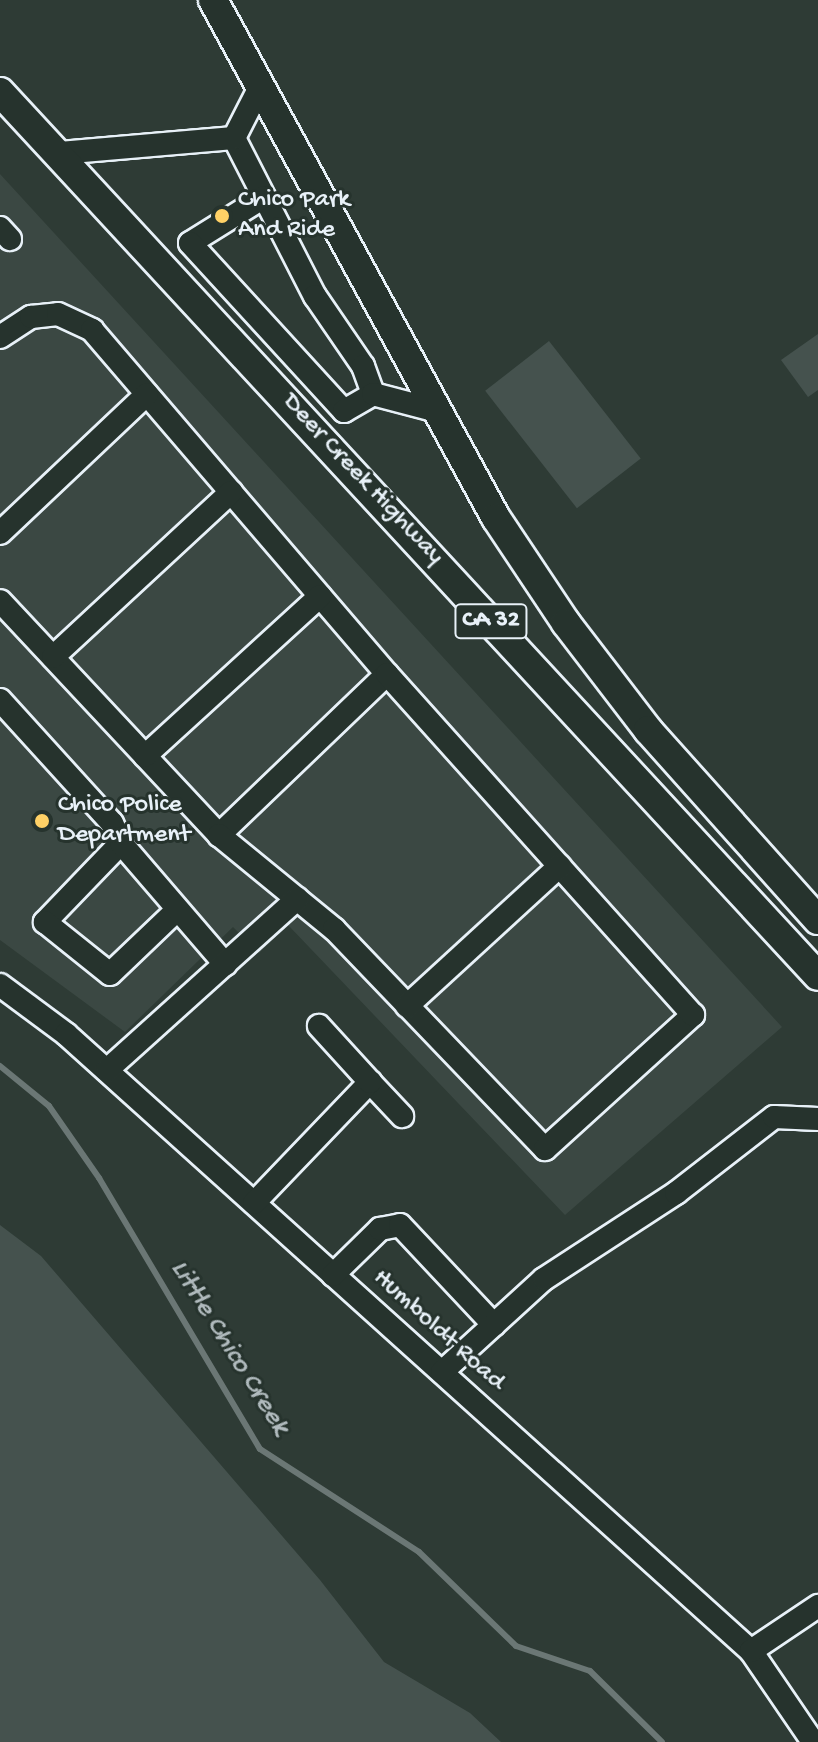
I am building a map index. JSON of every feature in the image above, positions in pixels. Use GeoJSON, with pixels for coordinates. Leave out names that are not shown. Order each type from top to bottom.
{"type":"FeatureCollection","features":[{"type":"Feature","properties":{"kind":"main road","name":"CA 32"},"geometry":{"type":"LineString","coordinates":[[213,0],[434,410],[496,518],[566,623],[648,730],[818,920]]}},
{"type":"Feature","properties":{"kind":"main road","name":"Deer Creek Highway"},"geometry":{"type":"LineString","coordinates":[[0,92],[174,275],[818,976]]}},
{"type":"Feature","properties":{"kind":"street"},"geometry":{"type":"LineString","coordinates":[[234,138],[260,87]]}},
{"type":"Feature","properties":{"kind":"street"},"geometry":{"type":"LineString","coordinates":[[59,153],[234,138]]}},
{"type":"Feature","properties":{"kind":"street"},"geometry":{"type":"LineString","coordinates":[[234,138],[315,296],[363,366],[373,394]]}},
{"type":"Feature","properties":{"kind":"street"},"geometry":{"type":"LineString","coordinates":[[174,275],[190,243],[264,197]]}},
{"type":"Feature","properties":{"kind":"street"},"geometry":{"type":"LineString","coordinates":[[190,243],[344,411],[373,394],[434,410]]}},
{"type":"Feature","properties":{"kind":"street"},"geometry":{"type":"LineString","coordinates":[[0,337],[31,317],[58,314],[92,330],[387,674],[693,1015],[545,1149],[407,1006],[297,899],[219,835],[0,601]]}},
{"type":"Feature","properties":{"kind":"street"},"geometry":{"type":"LineString","coordinates":[[0,533],[147,394]]}},
{"type":"Feature","properties":{"kind":"street"},"geometry":{"type":"LineString","coordinates":[[53,657],[231,492]]}},
{"type":"Feature","properties":{"kind":"street"},"geometry":{"type":"LineString","coordinates":[[145,756],[320,596]]}},
{"type":"Feature","properties":{"kind":"street"},"geometry":{"type":"LineString","coordinates":[[219,835],[387,674]]}},
{"type":"Feature","properties":{"kind":"street"},"geometry":{"type":"LineString","coordinates":[[0,700],[112,823],[121,843],[176,911],[225,964]]}},
{"type":"Feature","properties":{"kind":"street"},"geometry":{"type":"LineString","coordinates":[[121,843],[45,922],[110,974],[176,911]]}},
{"type":"Feature","properties":{"kind":"street"},"geometry":{"type":"LineString","coordinates":[[407,1006],[560,866]]}},
{"type":"Feature","properties":{"kind":"street"},"geometry":{"type":"LineString","coordinates":[[107,1070],[297,899]]}},
{"type":"Feature","properties":{"kind":"street","name":"Humboldt Road"},"geometry":{"type":"LineString","coordinates":[[0,985],[107,1070],[751,1651],[813,1742]]}},
{"type":"Feature","properties":{"kind":"street"},"geometry":{"type":"LineString","coordinates":[[319,1026],[402,1116]]}},
{"type":"Feature","properties":{"kind":"street"},"geometry":{"type":"LineString","coordinates":[[254,1203],[370,1082]]}},
{"type":"Feature","properties":{"kind":"street"},"geometry":{"type":"LineString","coordinates":[[442,1372],[544,1279],[676,1193],[774,1117],[818,1119]]}},
{"type":"Feature","properties":{"kind":"street"},"geometry":{"type":"LineString","coordinates":[[333,1275],[380,1229],[400,1225],[494,1325]]}},
{"type":"Feature","properties":{"kind":"street"},"geometry":{"type":"LineString","coordinates":[[751,1651],[818,1606]]}},
{"type":"Feature","properties":{"kind":"shaded area"},"geometry":{"type":"Polygon","coordinates":[[[0,174],[782,1027],[565,1215],[288,925],[259,953],[233,927],[125,1032],[0,940],[0,174]]]}},
{"type":"Feature","properties":{"kind":"shaded area"},"geometry":{"type":"Polygon","coordinates":[[[818,334],[818,390],[808,397],[781,360],[818,334]]]}},
{"type":"Feature","properties":{"kind":"shaded area"},"geometry":{"type":"Polygon","coordinates":[[[549,341],[641,458],[577,508],[485,391],[549,341]]]}},
{"type":"Feature","properties":{"kind":"shaded area"},"geometry":{"type":"Polygon","coordinates":[[[0,1225],[41,1256],[320,1580],[384,1662],[470,1713],[501,1742],[0,1742],[0,1225]]]}},
{"type":"Feature","properties":{"kind":"waterway","name":"Little Chico Creek"},"geometry":{"type":"LineString","coordinates":[[0,1066],[49,1106],[99,1178],[260,1449],[419,1552],[516,1646],[590,1671],[662,1742]]}},
{"type":"Feature","properties":{"kind":"place","name":"Chico Park And Ride"},"geometry":{"type":"Point","coordinates":[222,216]}},
{"type":"Feature","properties":{"kind":"place","name":"Chico Police Department"},"geometry":{"type":"Point","coordinates":[42,821]}}]}
